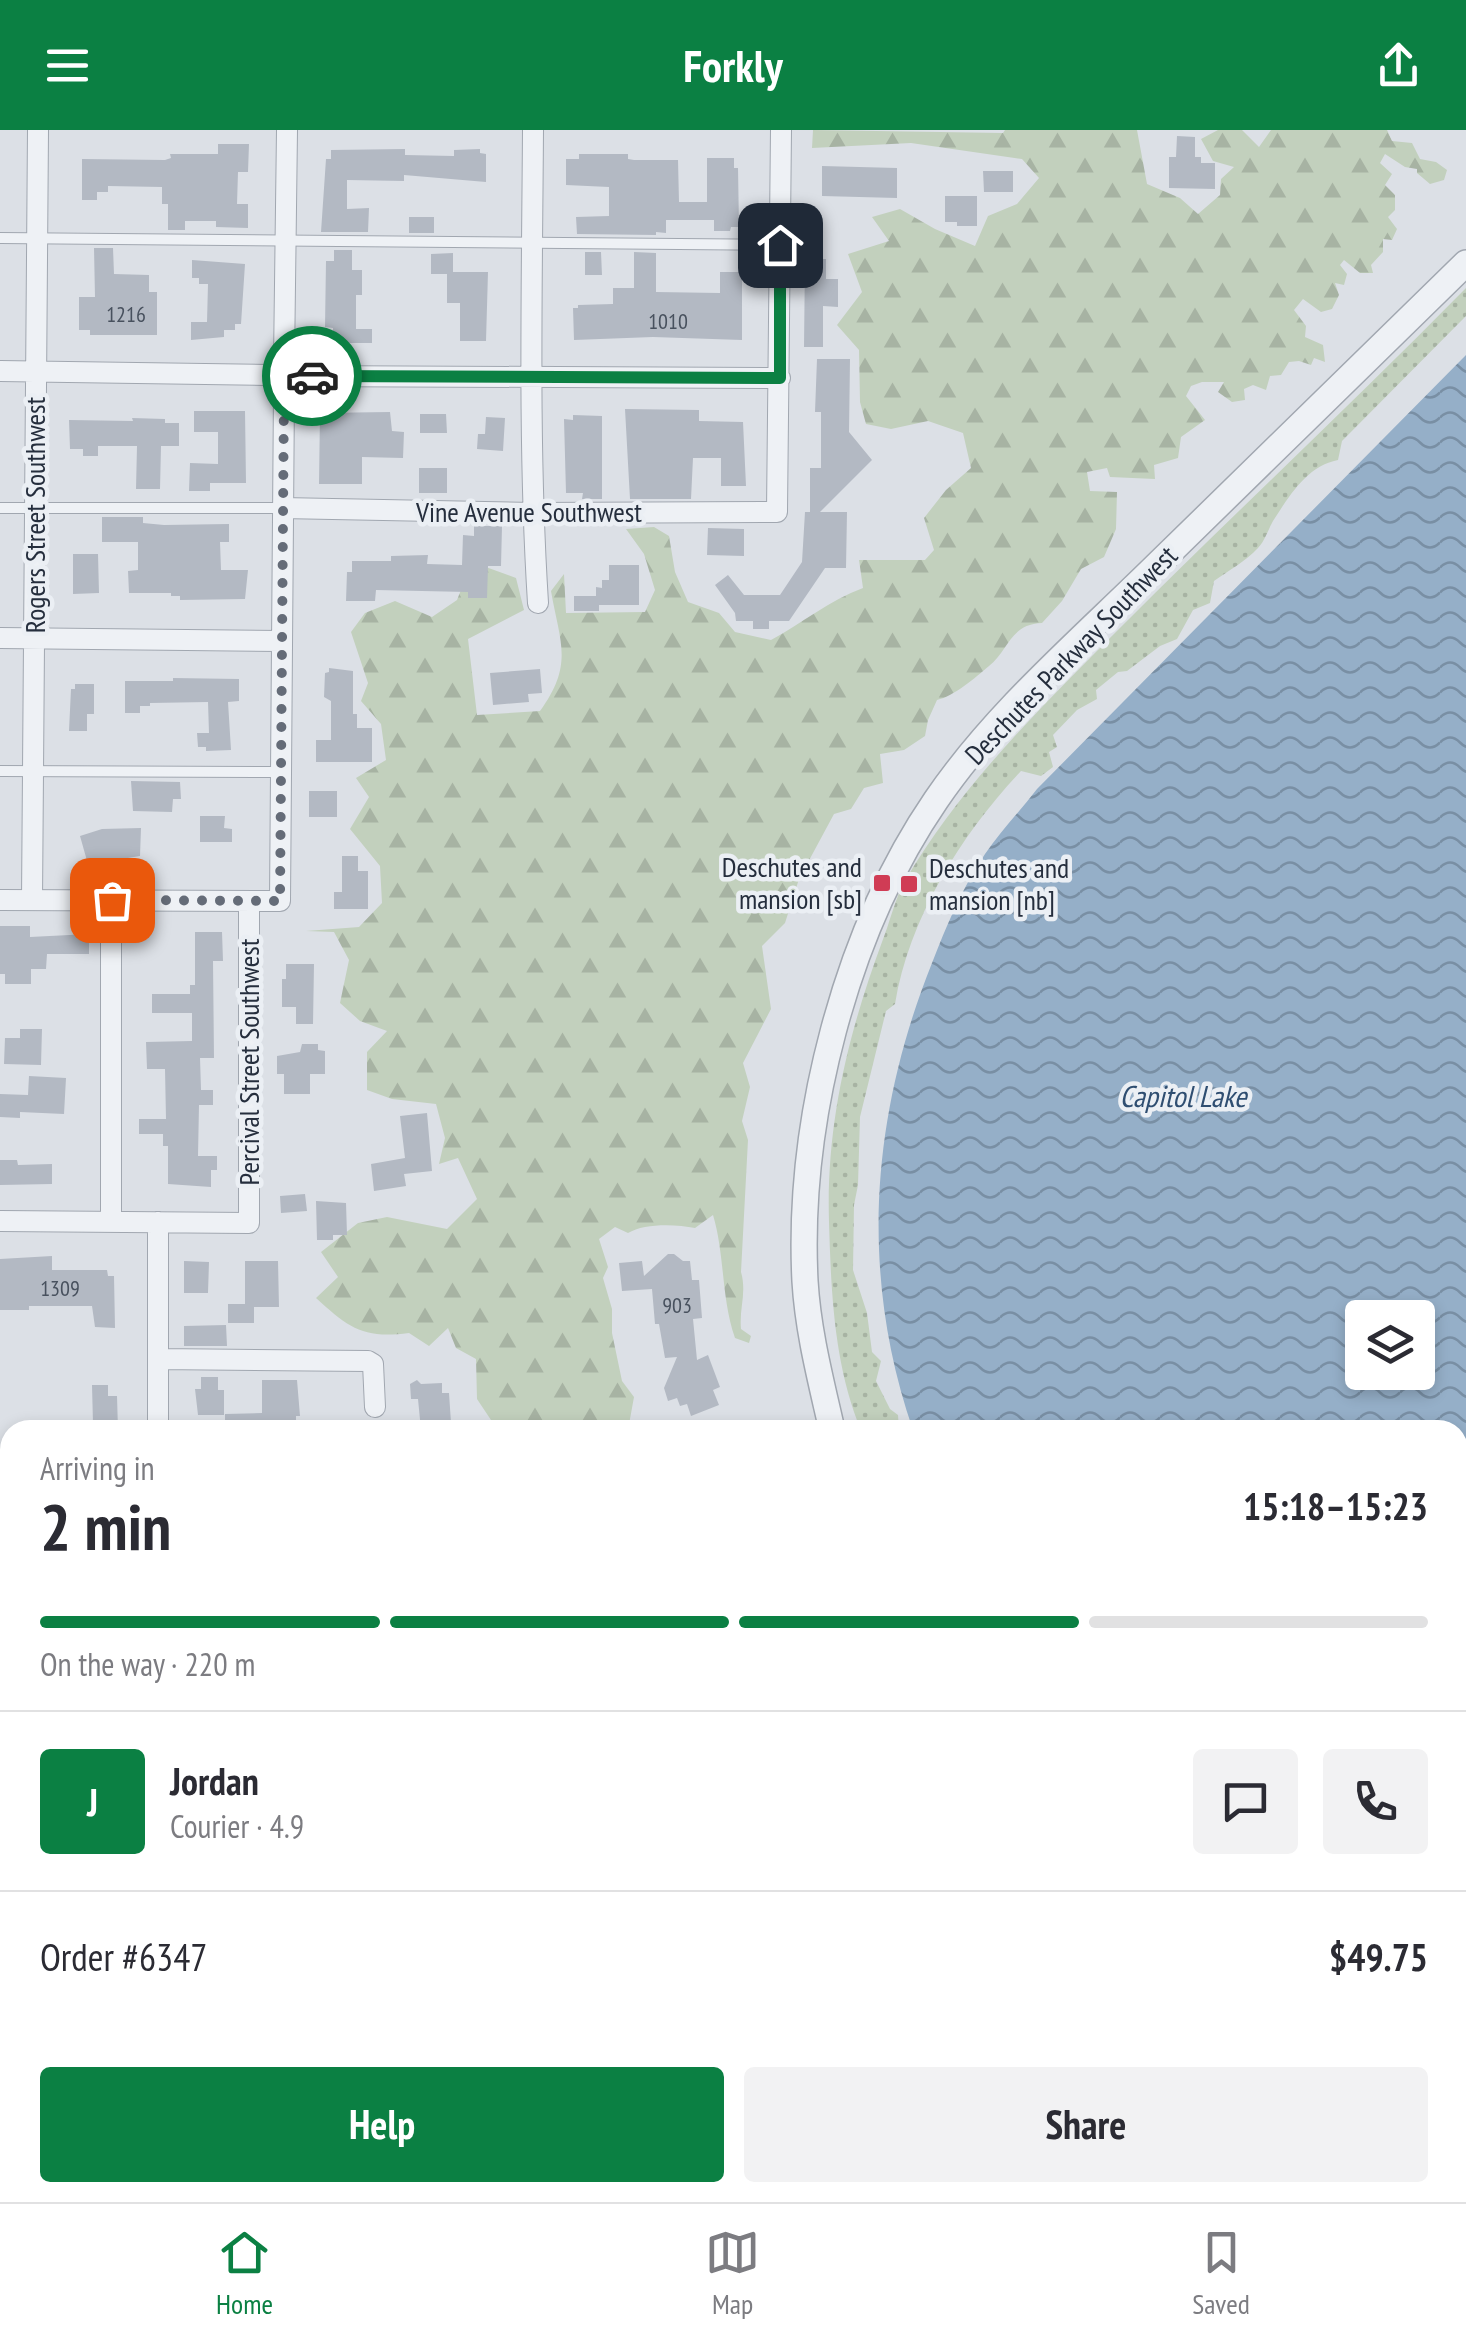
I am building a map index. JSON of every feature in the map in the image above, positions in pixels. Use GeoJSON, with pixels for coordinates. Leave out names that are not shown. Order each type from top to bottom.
{"type":"FeatureCollection","features":[{"type":"Feature","properties":{"kind":"street","name":"Rogers Street Southwest"},"geometry":{"type":"LineString","coordinates":[[32,900],[38,130]]}},
{"type":"Feature","properties":{"kind":"street","name":"Percival Street Southwest"},"geometry":{"type":"LineString","coordinates":[[158,1222],[249,1224],[249,901],[280,901],[287,130]]}},
{"type":"Feature","properties":{"kind":"street"},"geometry":{"type":"LineString","coordinates":[[533,130],[531,376],[538,603]]}},
{"type":"Feature","properties":{"kind":"street"},"geometry":{"type":"LineString","coordinates":[[0,371],[780,378],[781,130]]}},
{"type":"Feature","properties":{"kind":"street","name":"Deschutes Parkway Southwest"},"geometry":{"type":"LineString","coordinates":[[830,1420],[805,1283],[810,1145],[817,1096],[842,998],[907,851],[935,802],[1008,713],[1466,263]]}},
{"type":"Feature","properties":{"kind":"street","name":"Vine Avenue Southwest"},"geometry":{"type":"LineString","coordinates":[[282,508],[777,512],[780,378]]}},
{"type":"Feature","properties":{"kind":"street"},"geometry":{"type":"LineString","coordinates":[[0,638],[281,642]]}},
{"type":"Feature","properties":{"kind":"street"},"geometry":{"type":"LineString","coordinates":[[0,900],[249,901]]}},
{"type":"Feature","properties":{"kind":"street"},"geometry":{"type":"LineString","coordinates":[[111,1222],[112,900]]}},
{"type":"Feature","properties":{"kind":"street"},"geometry":{"type":"LineString","coordinates":[[0,1221],[158,1222],[158,1420]]}},
{"type":"Feature","properties":{"kind":"street"},"geometry":{"type":"LineString","coordinates":[[158,1359],[368,1361],[373,1364],[375,1407]]}},
{"type":"Feature","properties":{"kind":"lane"},"geometry":{"type":"LineString","coordinates":[[0,238],[780,245]]}},
{"type":"Feature","properties":{"kind":"lane"},"geometry":{"type":"LineString","coordinates":[[0,508],[282,508]]}},
{"type":"Feature","properties":{"kind":"lane"},"geometry":{"type":"LineString","coordinates":[[0,771],[281,772]]}},
{"type":"Feature","properties":{"kind":"green space"},"geometry":{"type":"Polygon","coordinates":[[[813,130],[1137,130],[1147,184],[1180,198],[1198,214],[1220,195],[1221,179],[1234,167],[1213,161],[1201,139],[1218,130],[1242,130],[1259,147],[1271,130],[1387,130],[1392,141],[1412,143],[1420,159],[1436,162],[1447,170],[1444,180],[1430,184],[1417,169],[1405,167],[1385,154],[1380,163],[1392,174],[1385,185],[1395,195],[1395,210],[1388,217],[1397,229],[1392,240],[1383,239],[1383,252],[1371,265],[1373,273],[1360,273],[1344,260],[1340,265],[1347,274],[1344,285],[1335,283],[1339,295],[1332,309],[1321,312],[1303,299],[1294,310],[1306,326],[1305,337],[1323,345],[1325,362],[1314,358],[1311,365],[1289,362],[1281,375],[1270,376],[1266,390],[1253,385],[1244,389],[1245,400],[1232,402],[1218,392],[1224,382],[1191,386],[1186,396],[1205,420],[1181,437],[1178,458],[1154,465],[1155,479],[1110,477],[1107,468],[1087,472],[1090,491],[1117,492],[1116,529],[1104,557],[1081,569],[1062,601],[1042,623],[1031,624],[1016,633],[996,660],[957,691],[937,700],[925,736],[904,750],[880,754],[883,783],[864,788],[851,809],[834,814],[799,879],[785,923],[762,946],[771,1009],[743,1063],[750,1087],[742,1121],[748,1140],[741,1329],[751,1336],[749,1343],[735,1338],[713,1215],[695,1228],[660,1225],[628,1233],[615,1227],[599,1239],[608,1267],[603,1278],[612,1309],[612,1333],[622,1381],[634,1397],[630,1420],[491,1420],[477,1399],[476,1359],[456,1348],[448,1328],[429,1346],[409,1333],[380,1334],[358,1329],[316,1298],[338,1277],[321,1252],[358,1223],[387,1217],[447,1229],[477,1199],[458,1158],[439,1164],[445,1138],[436,1104],[392,1099],[367,1090],[367,1052],[387,1031],[360,1021],[340,1003],[349,960],[334,932],[306,931],[359,927],[382,903],[380,866],[350,829],[369,797],[356,778],[386,760],[381,724],[361,701],[368,683],[351,632],[365,613],[395,601],[432,617],[457,600],[472,562],[516,578],[524,610],[468,639],[477,715],[540,711],[561,666],[551,591],[564,574],[566,613],[645,612],[655,590],[644,554],[626,529],[654,527],[669,536],[675,572],[688,602],[719,613],[735,632],[771,640],[863,588],[859,560],[925,560],[934,550],[924,518],[946,490],[971,468],[963,433],[928,421],[891,429],[866,424],[860,402],[859,350],[837,325],[862,292],[848,254],[889,241],[872,217],[900,209],[975,246],[988,216],[1017,204],[1039,178],[1022,159],[911,143],[812,148],[813,130]]]}},
{"type":"Feature","properties":{"kind":"green space"},"geometry":{"type":"Polygon","coordinates":[[[1466,288],[1466,316],[1342,441],[1338,460],[1317,468],[1300,483],[1260,545],[1214,581],[1210,603],[1193,610],[1177,639],[1160,646],[1127,671],[1118,672],[1096,690],[1097,699],[1077,710],[1053,735],[1057,747],[1049,752],[1053,767],[1041,776],[1021,771],[999,795],[959,849],[925,909],[912,940],[895,1004],[886,1011],[860,1117],[854,1205],[853,1270],[867,1313],[872,1352],[881,1361],[876,1381],[898,1420],[857,1420],[836,1328],[829,1222],[831,1150],[849,1045],[906,879],[980,775],[1037,712],[1466,288]]]}},
{"type":"Feature","properties":{"kind":"water","name":"Capitol Lake"},"geometry":{"type":"Polygon","coordinates":[[[1466,355],[1466,1420],[910,1420],[885,1313],[879,1254],[885,1136],[911,1020],[949,922],[977,867],[1037,789],[1466,355]]]}},
{"type":"Feature","properties":{"kind":"building"},"geometry":{"type":"Polygon","coordinates":[[[1177,136],[1195,137],[1195,157],[1201,157],[1201,163],[1215,163],[1215,189],[1169,188],[1169,157],[1176,157],[1177,136]]]}},
{"type":"Feature","properties":{"kind":"building"},"geometry":{"type":"Polygon","coordinates":[[[218,144],[249,144],[248,172],[238,172],[237,204],[248,204],[248,228],[216,227],[216,221],[185,221],[185,230],[168,230],[168,204],[162,204],[162,187],[108,186],[108,192],[97,192],[97,200],[82,200],[82,159],[165,160],[171,158],[170,154],[218,154],[218,144]]]}},
{"type":"Feature","properties":{"kind":"building"},"geometry":{"type":"Polygon","coordinates":[[[405,149],[405,155],[454,156],[454,150],[480,149],[480,153],[486,154],[486,182],[404,175],[404,181],[347,180],[347,209],[369,208],[368,232],[321,232],[326,159],[331,159],[331,150],[405,149]]]}},
{"type":"Feature","properties":{"kind":"building"},"geometry":{"type":"Polygon","coordinates":[[[579,154],[678,160],[679,202],[707,202],[707,158],[734,158],[734,168],[738,168],[739,227],[714,231],[714,220],[666,220],[666,233],[656,235],[577,234],[576,217],[609,216],[609,187],[566,185],[566,159],[579,159],[579,154]]]}},
{"type":"Feature","properties":{"kind":"building"},"geometry":{"type":"Polygon","coordinates":[[[822,166],[897,168],[897,198],[822,196],[822,166]]]}},
{"type":"Feature","properties":{"kind":"building"},"geometry":{"type":"Polygon","coordinates":[[[983,171],[1013,171],[1013,192],[984,192],[983,171]]]}},
{"type":"Feature","properties":{"kind":"building"},"geometry":{"type":"Polygon","coordinates":[[[945,196],[977,196],[977,226],[945,222],[945,196]]]}},
{"type":"Feature","properties":{"kind":"building"},"geometry":{"type":"Polygon","coordinates":[[[409,217],[434,217],[434,233],[409,233],[409,217]]]}},
{"type":"Feature","properties":{"kind":"building"},"geometry":{"type":"Polygon","coordinates":[[[94,248],[113,248],[114,274],[149,275],[149,292],[157,292],[157,335],[90,335],[90,330],[79,330],[79,297],[95,297],[94,248]]]}},
{"type":"Feature","properties":{"kind":"building"},"geometry":{"type":"Polygon","coordinates":[[[334,250],[352,250],[352,270],[362,270],[362,295],[356,295],[356,329],[372,329],[372,343],[333,343],[333,328],[325,327],[326,261],[334,261],[334,250]]]}},
{"type":"Feature","properties":{"kind":"building"},"geometry":{"type":"Polygon","coordinates":[[[585,252],[601,252],[602,275],[585,275],[585,252]]]}},
{"type":"Feature","properties":{"kind":"building"},"geometry":{"type":"Polygon","coordinates":[[[634,252],[656,253],[656,292],[720,293],[720,272],[742,272],[742,340],[574,340],[573,308],[613,304],[613,288],[634,288],[634,252]]]}},
{"type":"Feature","properties":{"kind":"building"},"geometry":{"type":"Polygon","coordinates":[[[453,253],[453,272],[488,272],[486,341],[460,341],[460,303],[447,303],[447,274],[431,274],[431,254],[453,253]]]}},
{"type":"Feature","properties":{"kind":"building"},"geometry":{"type":"Polygon","coordinates":[[[805,259],[826,259],[826,279],[838,279],[838,307],[823,306],[823,347],[804,347],[805,259]]]}},
{"type":"Feature","properties":{"kind":"building"},"geometry":{"type":"Polygon","coordinates":[[[192,260],[245,264],[241,324],[235,324],[235,330],[224,330],[224,337],[191,340],[191,322],[207,322],[208,284],[199,284],[199,278],[192,278],[192,260]]]}},
{"type":"Feature","properties":{"kind":"building"},"geometry":{"type":"Polygon","coordinates":[[[817,359],[850,359],[849,432],[872,460],[820,512],[847,512],[846,568],[825,568],[789,621],[769,621],[769,629],[753,629],[753,621],[736,621],[735,613],[715,585],[728,575],[744,595],[780,595],[802,562],[805,512],[810,512],[810,468],[821,468],[821,412],[815,412],[817,359]]]}},
{"type":"Feature","properties":{"kind":"building"},"geometry":{"type":"Polygon","coordinates":[[[625,409],[699,410],[699,421],[743,422],[746,486],[721,486],[721,458],[693,458],[691,499],[630,499],[625,409]]]}},
{"type":"Feature","properties":{"kind":"building"},"geometry":{"type":"Polygon","coordinates":[[[194,411],[245,411],[246,483],[210,483],[210,491],[189,491],[190,463],[218,464],[218,432],[194,432],[194,411]]]}},
{"type":"Feature","properties":{"kind":"building"},"geometry":{"type":"Polygon","coordinates":[[[390,412],[392,431],[404,432],[403,458],[362,457],[362,484],[319,484],[320,413],[390,412]]]}},
{"type":"Feature","properties":{"kind":"building"},"geometry":{"type":"Polygon","coordinates":[[[420,414],[446,414],[447,433],[420,433],[420,414]]]}},
{"type":"Feature","properties":{"kind":"building"},"geometry":{"type":"Polygon","coordinates":[[[573,415],[602,416],[602,499],[582,499],[583,493],[566,493],[564,419],[573,420],[573,415]]]}},
{"type":"Feature","properties":{"kind":"building"},"geometry":{"type":"Polygon","coordinates":[[[486,417],[505,418],[503,451],[477,449],[478,434],[485,434],[486,417]]]}},
{"type":"Feature","properties":{"kind":"building"},"geometry":{"type":"Polygon","coordinates":[[[132,418],[179,423],[179,446],[161,446],[160,489],[136,489],[137,446],[98,446],[98,456],[83,456],[83,449],[70,449],[69,420],[133,421],[132,418]]]}},
{"type":"Feature","properties":{"kind":"building"},"geometry":{"type":"Polygon","coordinates":[[[419,468],[447,468],[447,493],[419,493],[419,468]]]}},
{"type":"Feature","properties":{"kind":"building"},"geometry":{"type":"Polygon","coordinates":[[[102,517],[143,517],[143,523],[164,525],[229,524],[229,542],[220,542],[221,570],[248,570],[245,599],[180,600],[180,596],[171,593],[129,593],[128,571],[138,570],[138,542],[102,542],[102,517]]]}},
{"type":"Feature","properties":{"kind":"building"},"geometry":{"type":"Polygon","coordinates":[[[474,526],[502,526],[501,566],[488,566],[487,598],[468,598],[468,592],[376,590],[375,601],[346,601],[347,572],[352,572],[352,561],[391,561],[391,556],[428,555],[427,564],[462,565],[463,535],[474,536],[474,526]]]}},
{"type":"Feature","properties":{"kind":"building"},"geometry":{"type":"Polygon","coordinates":[[[708,528],[744,529],[744,556],[707,555],[708,528]]]}},
{"type":"Feature","properties":{"kind":"building"},"geometry":{"type":"Polygon","coordinates":[[[73,554],[98,554],[99,593],[73,594],[73,554]]]}},
{"type":"Feature","properties":{"kind":"building"},"geometry":{"type":"Polygon","coordinates":[[[609,565],[639,565],[639,605],[599,605],[599,611],[574,611],[574,596],[596,596],[596,587],[602,588],[602,580],[609,580],[609,565]]]}},
{"type":"Feature","properties":{"kind":"building"},"geometry":{"type":"Polygon","coordinates":[[[329,668],[353,671],[353,714],[357,714],[357,728],[372,728],[372,762],[316,762],[316,740],[331,740],[331,701],[324,697],[325,673],[329,668]]]}},
{"type":"Feature","properties":{"kind":"building"},"geometry":{"type":"Polygon","coordinates":[[[540,669],[542,693],[528,694],[529,702],[493,705],[490,673],[540,669]]]}},
{"type":"Feature","properties":{"kind":"building"},"geometry":{"type":"Polygon","coordinates":[[[239,679],[239,701],[228,702],[231,750],[206,751],[206,747],[198,747],[197,733],[209,733],[208,702],[150,703],[140,706],[140,713],[125,713],[125,681],[239,679]]]}},
{"type":"Feature","properties":{"kind":"building"},"geometry":{"type":"Polygon","coordinates":[[[75,684],[94,684],[94,714],[87,714],[87,731],[69,731],[71,689],[75,689],[75,684]]]}},
{"type":"Feature","properties":{"kind":"building"},"geometry":{"type":"Polygon","coordinates":[[[131,781],[180,782],[181,799],[173,799],[172,812],[133,811],[131,781]]]}},
{"type":"Feature","properties":{"kind":"building"},"geometry":{"type":"Polygon","coordinates":[[[309,791],[337,791],[337,817],[309,817],[309,791]]]}},
{"type":"Feature","properties":{"kind":"building"},"geometry":{"type":"Polygon","coordinates":[[[200,816],[225,816],[224,828],[232,829],[232,842],[200,842],[200,816]]]}},
{"type":"Feature","properties":{"kind":"building"},"geometry":{"type":"Polygon","coordinates":[[[141,828],[140,856],[110,861],[110,882],[93,882],[80,836],[102,829],[141,828]]]}},
{"type":"Feature","properties":{"kind":"building"},"geometry":{"type":"Polygon","coordinates":[[[342,856],[358,856],[358,871],[368,871],[368,909],[334,909],[334,892],[342,892],[342,856]]]}},
{"type":"Feature","properties":{"kind":"building"},"geometry":{"type":"Polygon","coordinates":[[[0,926],[30,926],[30,937],[89,934],[89,954],[47,954],[46,969],[31,969],[31,984],[5,984],[5,974],[0,974],[0,926]]]}},
{"type":"Feature","properties":{"kind":"building"},"geometry":{"type":"Polygon","coordinates":[[[195,932],[222,932],[223,961],[213,961],[214,1058],[200,1058],[201,1090],[213,1090],[213,1105],[199,1105],[198,1156],[217,1156],[217,1170],[211,1170],[211,1187],[168,1184],[168,1146],[163,1146],[163,1134],[139,1134],[139,1119],[166,1119],[165,1069],[147,1069],[146,1042],[192,1041],[192,1013],[152,1013],[152,994],[190,994],[190,985],[195,985],[195,932]]]}},
{"type":"Feature","properties":{"kind":"building"},"geometry":{"type":"Polygon","coordinates":[[[286,964],[314,964],[313,1024],[296,1024],[296,1007],[282,1007],[286,964]]]}},
{"type":"Feature","properties":{"kind":"building"},"geometry":{"type":"Polygon","coordinates":[[[20,1029],[42,1029],[41,1065],[4,1064],[5,1038],[20,1038],[20,1029]]]}},
{"type":"Feature","properties":{"kind":"building"},"geometry":{"type":"Polygon","coordinates":[[[302,1044],[318,1044],[318,1050],[325,1051],[325,1074],[310,1074],[310,1094],[284,1094],[284,1074],[277,1074],[277,1056],[300,1052],[302,1044]]]}},
{"type":"Feature","properties":{"kind":"building"},"geometry":{"type":"Polygon","coordinates":[[[29,1076],[66,1078],[64,1114],[20,1112],[20,1118],[0,1117],[0,1094],[28,1095],[29,1076]]]}},
{"type":"Feature","properties":{"kind":"building"},"geometry":{"type":"Polygon","coordinates":[[[427,1113],[432,1171],[404,1174],[406,1186],[374,1191],[371,1164],[405,1158],[400,1116],[427,1113]]]}},
{"type":"Feature","properties":{"kind":"building"},"geometry":{"type":"Polygon","coordinates":[[[0,1160],[17,1160],[18,1165],[52,1164],[52,1184],[0,1185],[0,1160]]]}},
{"type":"Feature","properties":{"kind":"building"},"geometry":{"type":"Polygon","coordinates":[[[305,1194],[307,1211],[281,1213],[280,1196],[305,1194]]]}},
{"type":"Feature","properties":{"kind":"building"},"geometry":{"type":"Polygon","coordinates":[[[316,1201],[346,1203],[347,1235],[317,1240],[316,1201]]]}},
{"type":"Feature","properties":{"kind":"building"},"geometry":{"type":"Polygon","coordinates":[[[668,1254],[690,1261],[692,1280],[699,1280],[702,1318],[693,1319],[697,1360],[708,1355],[720,1387],[713,1390],[719,1405],[691,1416],[687,1404],[680,1406],[677,1398],[668,1401],[664,1388],[677,1357],[665,1358],[659,1324],[655,1324],[652,1289],[622,1291],[619,1263],[642,1261],[644,1276],[668,1254]]]}},
{"type":"Feature","properties":{"kind":"building"},"geometry":{"type":"Polygon","coordinates":[[[52,1256],[52,1270],[107,1270],[108,1276],[114,1276],[115,1328],[95,1327],[92,1306],[0,1310],[0,1259],[52,1256]]]}},
{"type":"Feature","properties":{"kind":"building"},"geometry":{"type":"Polygon","coordinates":[[[184,1261],[209,1262],[208,1293],[184,1293],[184,1261]]]}},
{"type":"Feature","properties":{"kind":"building"},"geometry":{"type":"Polygon","coordinates":[[[245,1261],[278,1261],[279,1307],[254,1307],[254,1323],[228,1323],[228,1304],[245,1304],[245,1261]]]}},
{"type":"Feature","properties":{"kind":"building"},"geometry":{"type":"Polygon","coordinates":[[[226,1325],[227,1346],[184,1346],[184,1326],[226,1325]]]}},
{"type":"Feature","properties":{"kind":"building"},"geometry":{"type":"Polygon","coordinates":[[[201,1377],[218,1377],[218,1390],[224,1390],[224,1415],[198,1415],[195,1389],[201,1389],[201,1377]]]}},
{"type":"Feature","properties":{"kind":"building"},"geometry":{"type":"Polygon","coordinates":[[[262,1380],[297,1380],[300,1416],[296,1420],[225,1420],[225,1414],[262,1413],[262,1380]]]}},
{"type":"Feature","properties":{"kind":"building"},"geometry":{"type":"Polygon","coordinates":[[[417,1380],[421,1384],[442,1383],[442,1393],[449,1393],[451,1420],[420,1420],[418,1399],[411,1399],[410,1384],[417,1380]]]}},
{"type":"Feature","properties":{"kind":"building"},"geometry":{"type":"Polygon","coordinates":[[[92,1385],[108,1385],[108,1396],[117,1396],[118,1420],[93,1420],[92,1385]]]}},
{"type":"Feature","properties":{"kind":"way so far"},"geometry":{"type":"LineString","coordinates":[[112,900],[280,901],[284,391],[294,387],[298,376],[312,376]]}},
{"type":"Feature","properties":{"kind":"place","name":"Deschutes and mansion [sb]"},"geometry":{"type":"Point","coordinates":[882,883]}},
{"type":"Feature","properties":{"kind":"place","name":"Deschutes and mansion [nb]"},"geometry":{"type":"Point","coordinates":[909,884]}},
{"type":"Feature","properties":{"kind":"route"},"geometry":{"type":"LineString","coordinates":[[312,376],[780,378],[780,245]]}}]}
